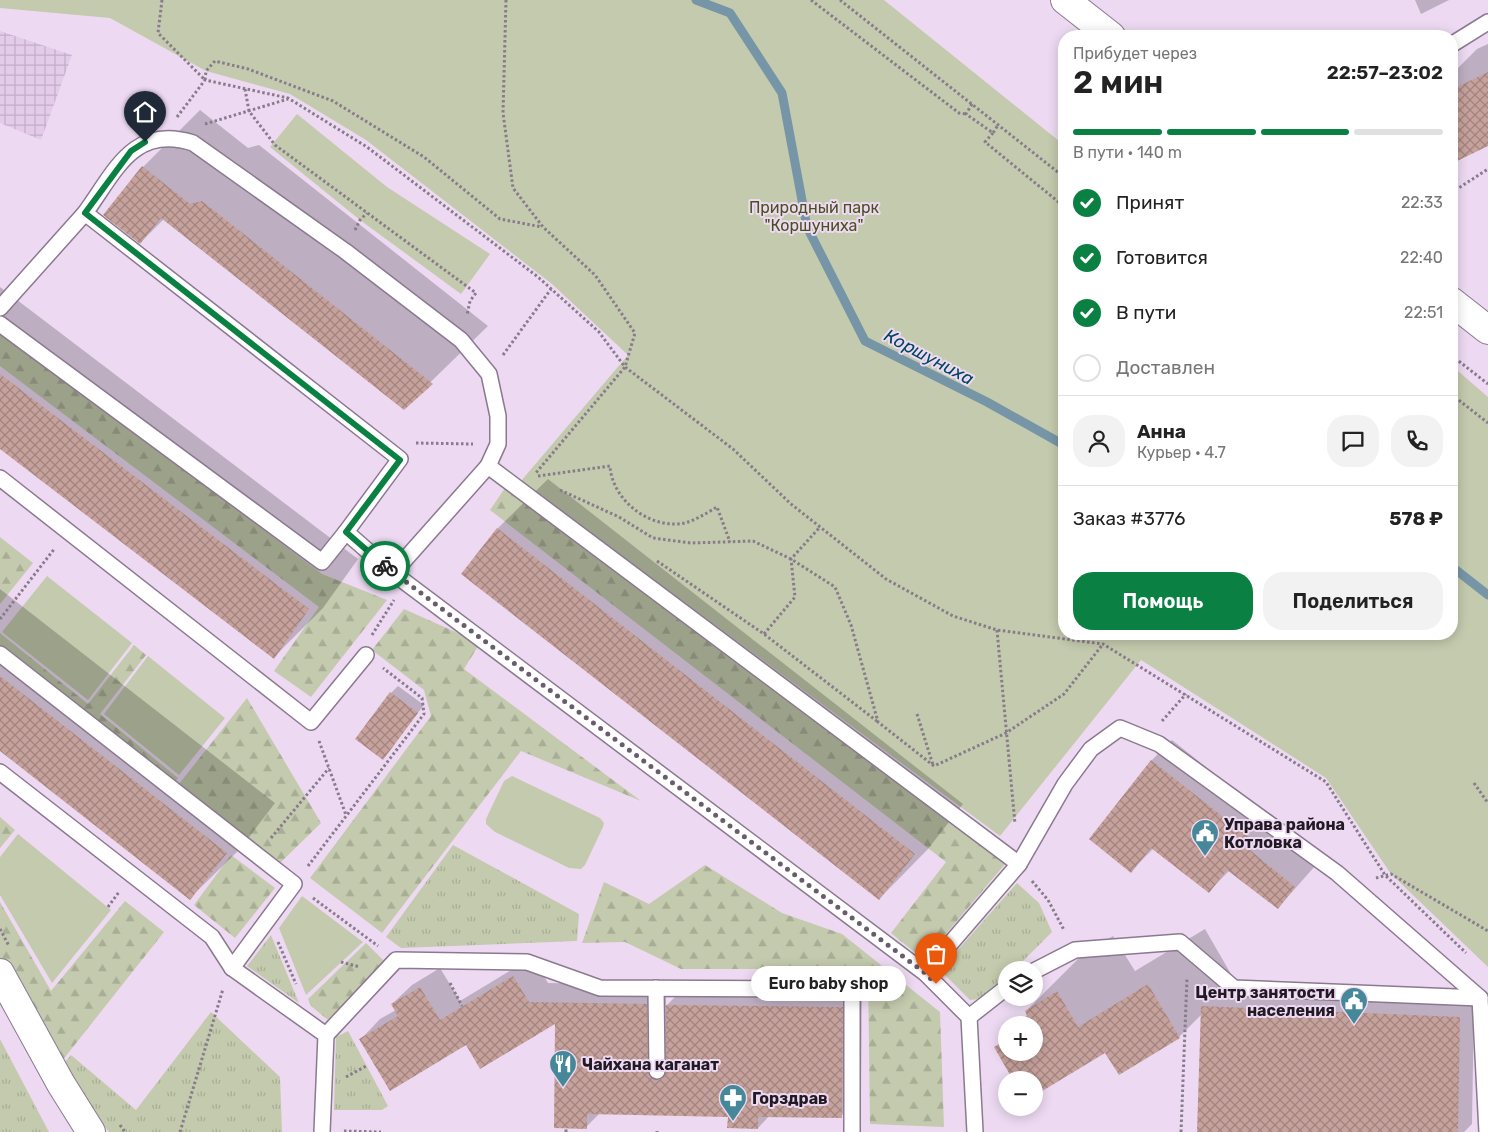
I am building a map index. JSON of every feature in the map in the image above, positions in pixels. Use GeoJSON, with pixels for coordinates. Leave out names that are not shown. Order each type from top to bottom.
{"type":"FeatureCollection","features":[{"type":"Feature","properties":{"kind":"street"},"geometry":{"type":"LineString","coordinates":[[1065,0],[1103,30]]}},
{"type":"Feature","properties":{"kind":"street"},"geometry":{"type":"LineString","coordinates":[[1458,306],[1488,330]]}},
{"type":"Feature","properties":{"kind":"street"},"geometry":{"type":"LineString","coordinates":[[1,978],[61,1084],[91,1132]]}},
{"type":"Feature","properties":{"kind":"lane"},"geometry":{"type":"LineString","coordinates":[[1458,41],[1488,22]]}},
{"type":"Feature","properties":{"kind":"lane"},"geometry":{"type":"LineString","coordinates":[[0,308],[85,213],[131,151],[145,142],[162,138],[176,137],[193,143],[345,251],[461,340],[489,374],[498,416],[498,444],[488,466],[393,573]]}},
{"type":"Feature","properties":{"kind":"lane"},"geometry":{"type":"LineString","coordinates":[[0,324],[322,562],[346,532],[400,460],[85,213]]}},
{"type":"Feature","properties":{"kind":"lane"},"geometry":{"type":"LineString","coordinates":[[488,466],[1019,864]]}},
{"type":"Feature","properties":{"kind":"lane"},"geometry":{"type":"LineString","coordinates":[[0,478],[311,722],[366,655]]}},
{"type":"Feature","properties":{"kind":"lane"},"geometry":{"type":"LineString","coordinates":[[346,532],[393,573],[925,973],[969,1016],[975,1132]]}},
{"type":"Feature","properties":{"kind":"lane"},"geometry":{"type":"LineString","coordinates":[[0,654],[294,884],[235,970]]}},
{"type":"Feature","properties":{"kind":"lane"},"geometry":{"type":"LineString","coordinates":[[925,973],[1019,864],[1065,784],[1091,749],[1120,728],[1148,739],[1174,755],[1337,873],[1480,998],[1487,1132]]}},
{"type":"Feature","properties":{"kind":"lane"},"geometry":{"type":"LineString","coordinates":[[0,772],[212,937],[235,970],[326,1035]]}},
{"type":"Feature","properties":{"kind":"lane"},"geometry":{"type":"LineString","coordinates":[[1043,966],[1075,950],[1180,942],[1234,988],[1480,998]]}},
{"type":"Feature","properties":{"kind":"lane"},"geometry":{"type":"LineString","coordinates":[[322,1131],[326,1035],[396,960],[527,962],[600,988],[852,989],[852,1132]]}},
{"type":"Feature","properties":{"kind":"lane"},"geometry":{"type":"LineString","coordinates":[[656,988],[657,1071]]}},
{"type":"Feature","properties":{"kind":"lane"},"geometry":{"type":"LineString","coordinates":[[969,1016],[998,994]]}},
{"type":"Feature","properties":{"kind":"path"},"geometry":{"type":"LineString","coordinates":[[162,0],[158,34],[205,80],[288,98],[366,147],[551,289],[599,332],[625,367],[733,449],[791,504],[886,579],[953,616],[997,630],[1058,638]]}},
{"type":"Feature","properties":{"kind":"path"},"geometry":{"type":"LineString","coordinates":[[506,0],[503,113],[513,188],[543,227],[596,275],[635,333],[625,367],[532,476]]}},
{"type":"Feature","properties":{"kind":"path"},"geometry":{"type":"LineString","coordinates":[[811,0],[959,113],[966,114],[992,133]]}},
{"type":"Feature","properties":{"kind":"path"},"geometry":{"type":"LineString","coordinates":[[840,0],[1058,172]]}},
{"type":"Feature","properties":{"kind":"path"},"geometry":{"type":"LineString","coordinates":[[162,138],[205,80],[206,70],[215,61],[248,69],[333,101],[424,157],[500,219],[543,227]]}},
{"type":"Feature","properties":{"kind":"path"},"geometry":{"type":"LineString","coordinates":[[245,89],[249,111],[276,145],[476,293],[470,300]]}},
{"type":"Feature","properties":{"kind":"path"},"geometry":{"type":"LineString","coordinates":[[162,138],[288,98]]}},
{"type":"Feature","properties":{"kind":"path"},"geometry":{"type":"LineString","coordinates":[[966,114],[972,104]]}},
{"type":"Feature","properties":{"kind":"path"},"geometry":{"type":"LineString","coordinates":[[998,125],[985,142],[1058,202]]}},
{"type":"Feature","properties":{"kind":"path"},"geometry":{"type":"LineString","coordinates":[[1458,188],[1488,169]]}},
{"type":"Feature","properties":{"kind":"path"},"geometry":{"type":"LineString","coordinates":[[489,374],[551,289]]}},
{"type":"Feature","properties":{"kind":"path"},"geometry":{"type":"LineString","coordinates":[[1458,362],[1488,384]]}},
{"type":"Feature","properties":{"kind":"path"},"geometry":{"type":"LineString","coordinates":[[1458,399],[1488,423]]}},
{"type":"Feature","properties":{"kind":"path"},"geometry":{"type":"LineString","coordinates":[[379,443],[498,444]]}},
{"type":"Feature","properties":{"kind":"path"},"geometry":{"type":"LineString","coordinates":[[532,476],[610,466],[611,479],[629,506],[652,519],[674,524],[699,518],[717,507],[730,542]]}},
{"type":"Feature","properties":{"kind":"path"},"geometry":{"type":"LineString","coordinates":[[532,476],[541,481]]}},
{"type":"Feature","properties":{"kind":"path"},"geometry":{"type":"LineString","coordinates":[[564,498],[557,491],[619,517],[653,538],[691,543],[752,542],[790,559],[835,587],[851,625],[878,722]]}},
{"type":"Feature","properties":{"kind":"path"},"geometry":{"type":"LineString","coordinates":[[790,559],[820,527]]}},
{"type":"Feature","properties":{"kind":"path"},"geometry":{"type":"LineString","coordinates":[[0,618],[69,532]]}},
{"type":"Feature","properties":{"kind":"path"},"geometry":{"type":"LineString","coordinates":[[652,558],[764,634],[934,766]]}},
{"type":"Feature","properties":{"kind":"path"},"geometry":{"type":"LineString","coordinates":[[764,634],[795,597],[790,559]]}},
{"type":"Feature","properties":{"kind":"path"},"geometry":{"type":"LineString","coordinates":[[396,598],[366,644],[366,655],[422,698],[424,714],[294,884],[396,960]]}},
{"type":"Feature","properties":{"kind":"path"},"geometry":{"type":"LineString","coordinates":[[997,630],[1019,864],[1048,900],[1075,950]]}},
{"type":"Feature","properties":{"kind":"path"},"geometry":{"type":"LineString","coordinates":[[1073,640],[1103,644],[1326,782],[1385,875],[1467,954]]}},
{"type":"Feature","properties":{"kind":"path"},"geometry":{"type":"LineString","coordinates":[[934,766],[1006,733],[1064,694],[1103,644]]}},
{"type":"Feature","properties":{"kind":"path"},"geometry":{"type":"LineString","coordinates":[[1148,739],[1186,694]]}},
{"type":"Feature","properties":{"kind":"path"},"geometry":{"type":"LineString","coordinates":[[917,714],[938,775]]}},
{"type":"Feature","properties":{"kind":"path"},"geometry":{"type":"LineString","coordinates":[[311,722],[346,816]]}},
{"type":"Feature","properties":{"kind":"path"},"geometry":{"type":"LineString","coordinates":[[272,836],[329,768]]}},
{"type":"Feature","properties":{"kind":"path"},"geometry":{"type":"LineString","coordinates":[[1474,784],[1488,803]]}},
{"type":"Feature","properties":{"kind":"path"},"geometry":{"type":"LineString","coordinates":[[1351,885],[1391,874],[1488,931]]}},
{"type":"Feature","properties":{"kind":"path"},"geometry":{"type":"LineString","coordinates":[[275,936],[298,990]]}},
{"type":"Feature","properties":{"kind":"path"},"geometry":{"type":"LineString","coordinates":[[180,1132],[221,992],[235,970]]}},
{"type":"Feature","properties":{"kind":"path"},"geometry":{"type":"LineString","coordinates":[[1181,1132],[1186,1006]]}},
{"type":"Feature","properties":{"kind":"path"},"geometry":{"type":"LineString","coordinates":[[322,1131],[381,1132]]}},
{"type":"Feature","properties":{"kind":"shaded area"},"geometry":{"type":"Polygon","coordinates":[[[0,31],[72,55],[41,140],[0,123],[0,31]]]}},
{"type":"Feature","properties":{"kind":"green space","name":"Природный парк \"Коршуниха\""},"geometry":{"type":"Polygon","coordinates":[[[0,0],[884,0],[1058,140],[1058,640],[1458,640],[1458,371],[1488,397],[1488,967],[1391,874],[1326,778],[1141,660],[1000,836],[521,481],[628,355],[552,284],[366,140],[290,94],[206,71],[110,18],[0,8],[0,0]]]}},
{"type":"Feature","properties":{"kind":"green space"},"geometry":{"type":"Polygon","coordinates":[[[297,114],[387,187],[490,254],[461,294],[360,220],[270,147],[297,114]]]}},
{"type":"Feature","properties":{"kind":"green space"},"geometry":{"type":"Polygon","coordinates":[[[0,331],[322,574],[387,600],[311,697],[274,671],[319,607],[0,366],[0,331]]]}},
{"type":"Feature","properties":{"kind":"green space"},"geometry":{"type":"Polygon","coordinates":[[[505,488],[1005,864],[924,960],[891,933],[946,862],[490,510],[505,488]]]}},
{"type":"Feature","properties":{"kind":"green space"},"geometry":{"type":"Polygon","coordinates":[[[0,537],[33,563],[0,604],[0,537]]]}},
{"type":"Feature","properties":{"kind":"green space"},"geometry":{"type":"Polygon","coordinates":[[[47,576],[132,643],[88,700],[2,632],[47,576]]]}},
{"type":"Feature","properties":{"kind":"green space"},"geometry":{"type":"Polygon","coordinates":[[[404,609],[480,643],[464,669],[641,801],[521,751],[382,933],[310,878],[431,716],[424,690],[372,650],[404,609]]]}},
{"type":"Feature","properties":{"kind":"green space"},"geometry":{"type":"Polygon","coordinates":[[[0,633],[88,704],[134,645],[146,655],[100,714],[178,778],[172,785],[0,647],[0,633]]]}},
{"type":"Feature","properties":{"kind":"green space"},"geometry":{"type":"Polygon","coordinates":[[[148,656],[225,718],[179,775],[104,714],[148,656]]]}},
{"type":"Feature","properties":{"kind":"green space"},"geometry":{"type":"Polygon","coordinates":[[[247,698],[321,823],[279,864],[179,784],[247,698]]]}},
{"type":"Feature","properties":{"kind":"green space"},"geometry":{"type":"Polygon","coordinates":[[[512,776],[600,818],[604,823],[585,865],[581,869],[569,868],[495,832],[486,824],[486,819],[504,781],[512,776]]]}},
{"type":"Feature","properties":{"kind":"green space"},"geometry":{"type":"Polygon","coordinates":[[[0,817],[15,830],[0,848],[0,817]]]}},
{"type":"Feature","properties":{"kind":"green space"},"geometry":{"type":"Polygon","coordinates":[[[18,834],[111,910],[52,983],[0,895],[0,857],[18,834]]]}},
{"type":"Feature","properties":{"kind":"green space"},"geometry":{"type":"Polygon","coordinates":[[[453,845],[579,914],[577,941],[401,948],[386,937],[453,845]]]}},
{"type":"Feature","properties":{"kind":"green space"},"geometry":{"type":"Polygon","coordinates":[[[231,855],[275,888],[235,938],[194,905],[231,855]]]}},
{"type":"Feature","properties":{"kind":"green space"},"geometry":{"type":"Polygon","coordinates":[[[705,865],[782,913],[842,934],[940,1012],[944,1127],[870,1124],[868,969],[681,969],[625,942],[582,943],[604,882],[649,904],[705,865]]]}},
{"type":"Feature","properties":{"kind":"green space"},"geometry":{"type":"Polygon","coordinates":[[[1017,883],[1039,903],[1052,932],[1023,961],[998,961],[998,986],[987,998],[970,1000],[940,970],[1017,883]]]}},
{"type":"Feature","properties":{"kind":"green space"},"geometry":{"type":"Polygon","coordinates":[[[302,896],[363,942],[306,995],[279,928],[302,896]]]}},
{"type":"Feature","properties":{"kind":"green space"},"geometry":{"type":"Polygon","coordinates":[[[125,901],[164,932],[58,1066],[0,960],[0,902],[51,991],[125,901]]]}},
{"type":"Feature","properties":{"kind":"green space"},"geometry":{"type":"Polygon","coordinates":[[[271,935],[299,1003],[247,966],[271,935]]]}},
{"type":"Feature","properties":{"kind":"green space"},"geometry":{"type":"Polygon","coordinates":[[[366,943],[385,962],[328,1020],[311,1006],[308,999],[366,943]]]}},
{"type":"Feature","properties":{"kind":"green space"},"geometry":{"type":"Polygon","coordinates":[[[211,1012],[280,1077],[282,1132],[109,1132],[60,1068],[71,1055],[136,1110],[211,1012]]]}},
{"type":"Feature","properties":{"kind":"green space"},"geometry":{"type":"Polygon","coordinates":[[[348,1031],[388,1106],[382,1110],[334,1110],[336,1037],[348,1031]]]}},
{"type":"Feature","properties":{"kind":"green space"},"geometry":{"type":"Polygon","coordinates":[[[0,1039],[49,1132],[0,1132],[0,1039]]]}},
{"type":"Feature","properties":{"kind":"building"},"geometry":{"type":"Polygon","coordinates":[[[1488,72],[1488,146],[1458,161],[1458,87],[1488,72]]]}},
{"type":"Feature","properties":{"kind":"building"},"geometry":{"type":"Polygon","coordinates":[[[142,166],[190,204],[202,201],[433,384],[404,410],[161,218],[140,244],[103,215],[142,166]]]}},
{"type":"Feature","properties":{"kind":"building"},"geometry":{"type":"Polygon","coordinates":[[[0,374],[309,609],[274,659],[0,449],[0,374]]]}},
{"type":"Feature","properties":{"kind":"building"},"geometry":{"type":"Polygon","coordinates":[[[497,528],[915,854],[879,900],[461,574],[497,528]]]}},
{"type":"Feature","properties":{"kind":"building"},"geometry":{"type":"Polygon","coordinates":[[[0,676],[227,853],[190,900],[0,751],[0,676]]]}},
{"type":"Feature","properties":{"kind":"building"},"geometry":{"type":"Polygon","coordinates":[[[390,692],[418,713],[383,760],[355,739],[390,692]]]}},
{"type":"Feature","properties":{"kind":"building"},"geometry":{"type":"Polygon","coordinates":[[[1151,760],[1251,839],[1245,846],[1295,887],[1278,909],[1227,870],[1209,893],[1151,848],[1131,873],[1089,839],[1151,760]]]}},
{"type":"Feature","properties":{"kind":"building"},"geometry":{"type":"Polygon","coordinates":[[[513,976],[529,1002],[647,1004],[648,1071],[649,1076],[657,1080],[662,1079],[666,1071],[666,1005],[843,1007],[842,1118],[758,1117],[758,1129],[727,1128],[728,1117],[587,1114],[587,1129],[554,1128],[555,1024],[480,1069],[466,1045],[390,1091],[359,1039],[398,1016],[391,1004],[420,987],[440,1020],[513,976]]]}},
{"type":"Feature","properties":{"kind":"building"},"geometry":{"type":"Polygon","coordinates":[[[1148,984],[1180,1038],[1119,1075],[1105,1053],[1043,1091],[1043,1071],[1008,1071],[1002,1061],[1043,1061],[1043,1016],[1027,1016],[1025,1011],[1033,1006],[1043,1006],[1043,1000],[1057,991],[1078,1027],[1148,984]]]}},
{"type":"Feature","properties":{"kind":"building"},"geometry":{"type":"Polygon","coordinates":[[[1201,1006],[1460,1017],[1458,1132],[1197,1132],[1201,1006]]]}},
{"type":"Feature","properties":{"kind":"building"},"geometry":{"type":"Polygon","coordinates":[[[998,1045],[998,1054],[994,1047],[998,1045]]]}},
{"type":"Feature","properties":{"kind":"waterway","name":"Коршуниха"},"geometry":{"type":"LineString","coordinates":[[696,0],[730,13],[782,93],[807,227],[865,341],[987,402],[1058,442]]}},
{"type":"Feature","properties":{"kind":"waterway","name":"Коршуниха"},"geometry":{"type":"LineString","coordinates":[[1458,571],[1488,595]]}},
{"type":"Feature","properties":{"kind":"way so far"},"geometry":{"type":"LineString","coordinates":[[385,566],[925,973],[936,984]]}},
{"type":"Feature","properties":{"kind":"place","name":"Управа района Котловка"},"geometry":{"type":"Point","coordinates":[1205,857]}},
{"type":"Feature","properties":{"kind":"place","name":"Euro baby shop"},"geometry":{"type":"Point","coordinates":[936,984]}},
{"type":"Feature","properties":{"kind":"place","name":"Центр занятости населения"},"geometry":{"type":"Point","coordinates":[1354,1025]}},
{"type":"Feature","properties":{"kind":"place","name":"Чайхана каганат"},"geometry":{"type":"Point","coordinates":[563,1088]}},
{"type":"Feature","properties":{"kind":"place","name":"Горздрав"},"geometry":{"type":"Point","coordinates":[733,1122]}},
{"type":"Feature","properties":{"kind":"route"},"geometry":{"type":"LineString","coordinates":[[145,142],[131,151],[85,213],[400,460],[346,532],[385,566]]}}]}
